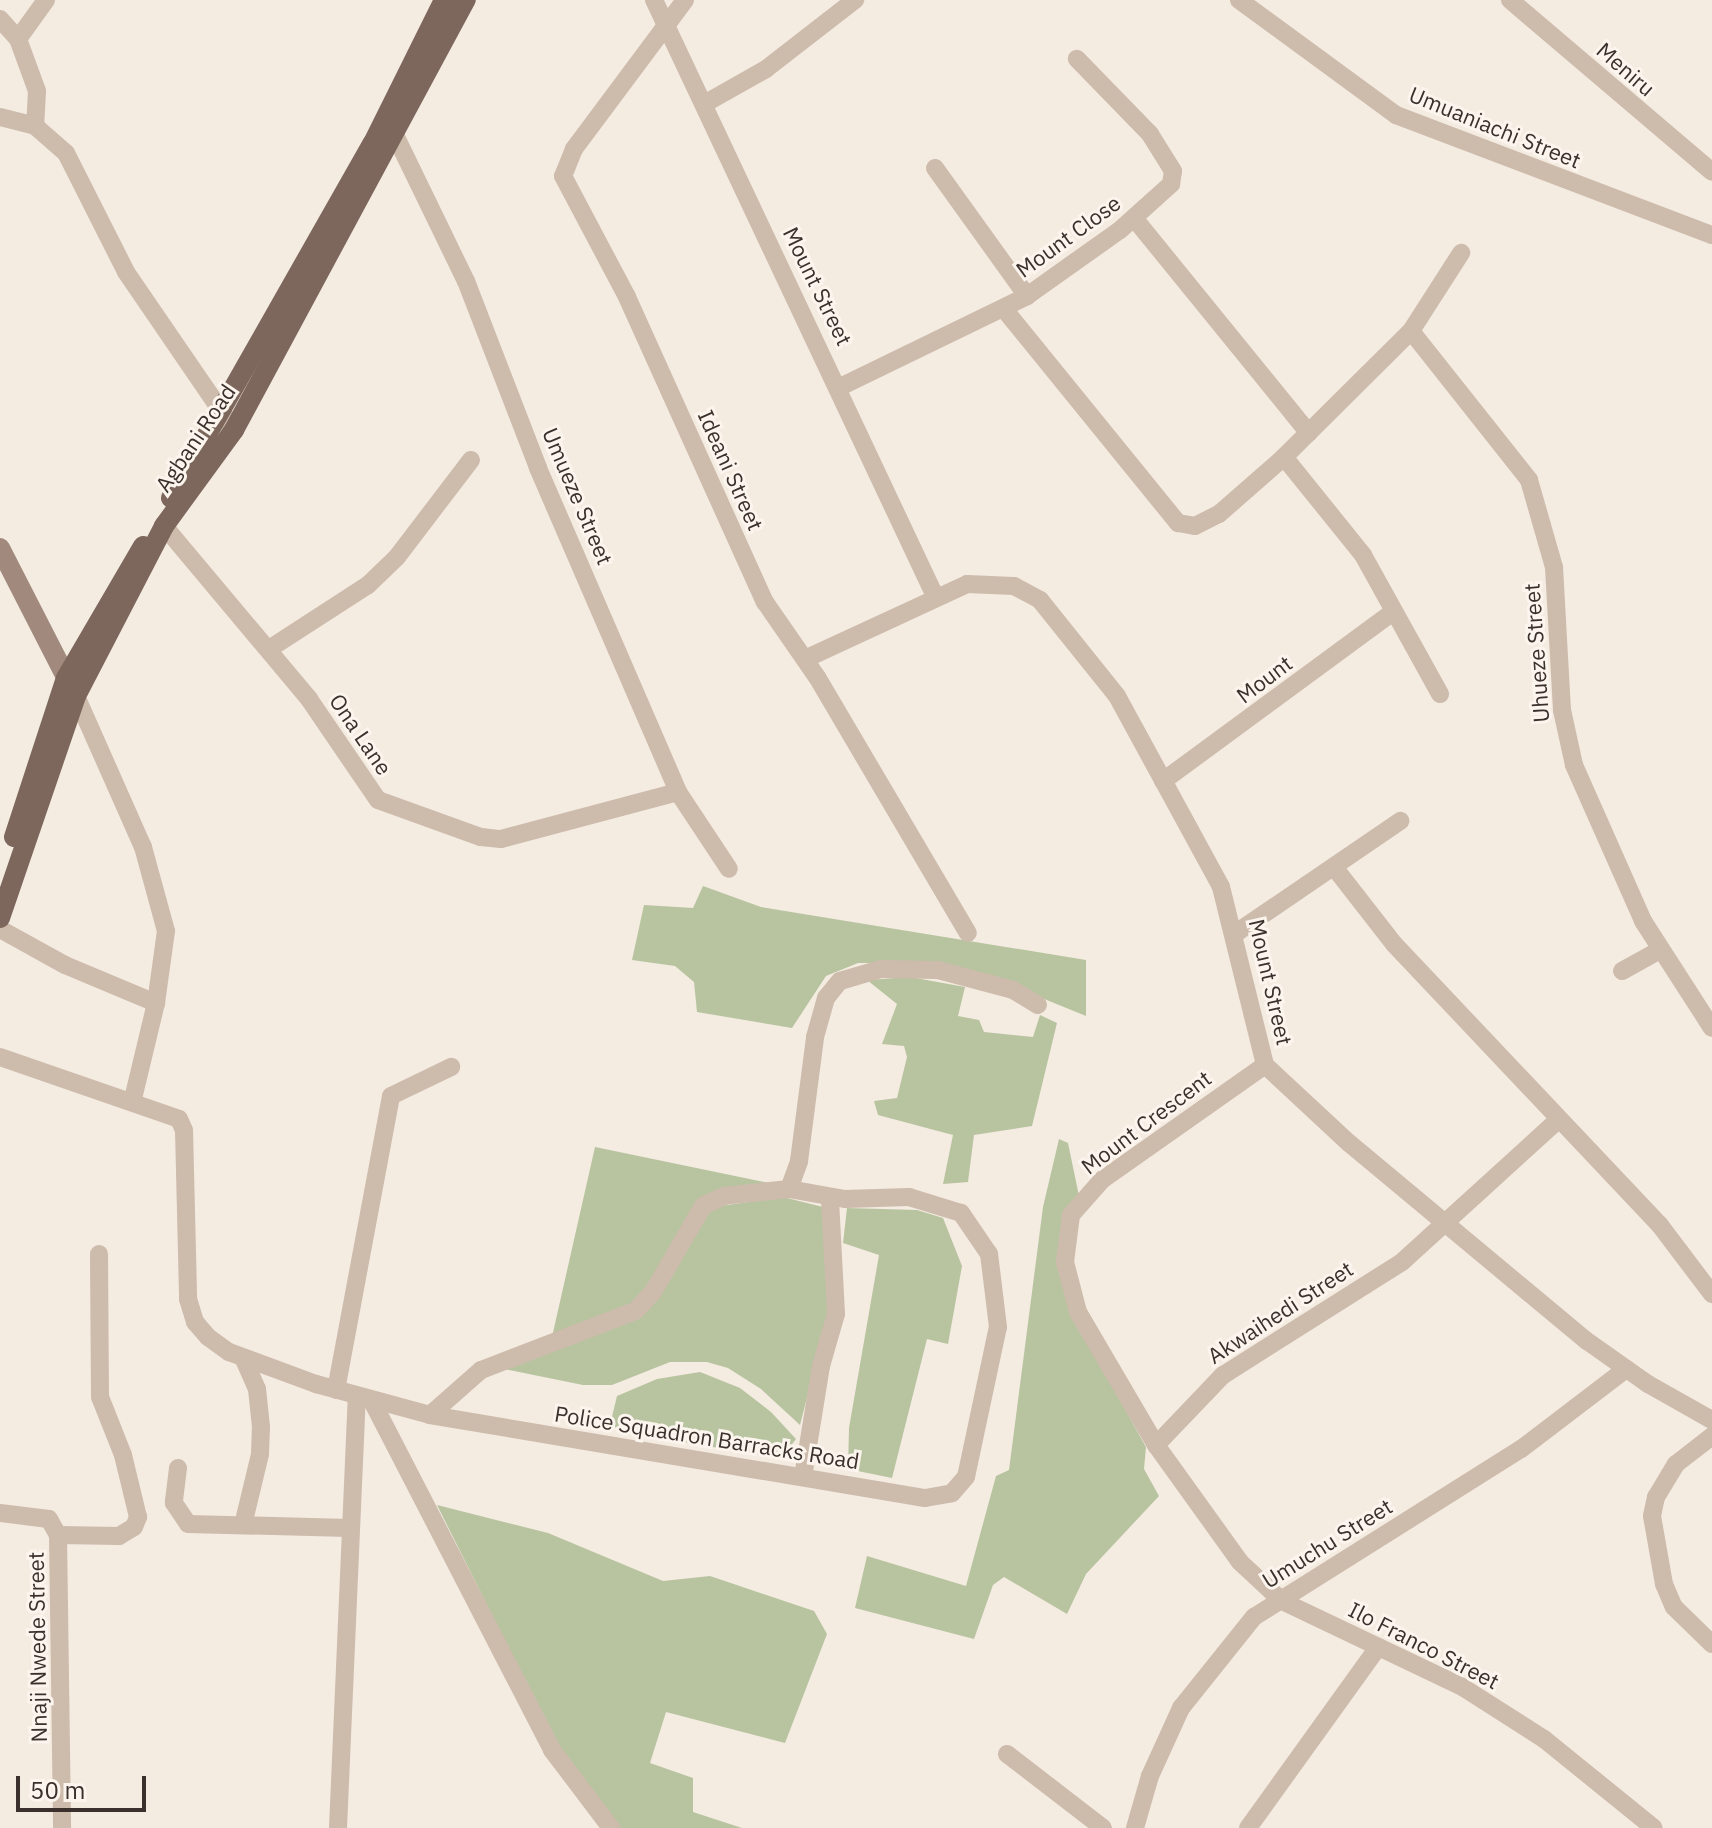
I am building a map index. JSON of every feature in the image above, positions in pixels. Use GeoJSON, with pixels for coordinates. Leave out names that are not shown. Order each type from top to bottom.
{"type":"FeatureCollection","features":[{"type":"Feature","properties":{"kind":"main road","name":"Agbani Road"},"geometry":{"type":"LineString","coordinates":[[0,886],[71,687],[227,423],[444,0]]}},
{"type":"Feature","properties":{"kind":"main road","name":"Agbani Road"},"geometry":{"type":"LineString","coordinates":[[0,918],[71,687],[395,135],[466,0]]}},
{"type":"Feature","properties":{"kind":"main road"},"geometry":{"type":"LineString","coordinates":[[0,548],[71,687]]}},
{"type":"Feature","properties":{"kind":"street"},"geometry":{"type":"LineString","coordinates":[[18,39],[46,0]]}},
{"type":"Feature","properties":{"kind":"street","name":"Mount Street"},"geometry":{"type":"LineString","coordinates":[[654,0],[840,387],[935,596]]}},
{"type":"Feature","properties":{"kind":"street"},"geometry":{"type":"LineString","coordinates":[[665,23],[685,0]]}},
{"type":"Feature","properties":{"kind":"street"},"geometry":{"type":"LineString","coordinates":[[704,104],[766,69],[855,0]]}},
{"type":"Feature","properties":{"kind":"street","name":"Umuaniachi Street"},"geometry":{"type":"LineString","coordinates":[[1239,0],[1396,115],[1712,235]]}},
{"type":"Feature","properties":{"kind":"street","name":"Meniru"},"geometry":{"type":"LineString","coordinates":[[1510,0],[1712,172]]}},
{"type":"Feature","properties":{"kind":"street"},"geometry":{"type":"LineString","coordinates":[[0,19],[18,39],[37,91],[35,126]]}},
{"type":"Feature","properties":{"kind":"street","name":"Ideani Street"},"geometry":{"type":"LineString","coordinates":[[665,23],[574,149],[563,176],[627,297],[765,602],[805,659],[968,933]]}},
{"type":"Feature","properties":{"kind":"street","name":"Mount Close"},"geometry":{"type":"LineString","coordinates":[[840,387],[1027,296],[1134,218],[1171,184],[1173,171],[1139,120],[1077,59]]}},
{"type":"Feature","properties":{"kind":"street"},"geometry":{"type":"LineString","coordinates":[[0,117],[35,126],[66,153],[126,272],[227,423]]}},
{"type":"Feature","properties":{"kind":"street","name":"Umueze Street"},"geometry":{"type":"LineString","coordinates":[[395,135],[466,281],[538,468],[678,792],[729,869]]}},
{"type":"Feature","properties":{"kind":"street"},"geometry":{"type":"LineString","coordinates":[[935,168],[1027,296]]}},
{"type":"Feature","properties":{"kind":"street"},"geometry":{"type":"LineString","coordinates":[[1134,218],[1309,433]]}},
{"type":"Feature","properties":{"kind":"street"},"geometry":{"type":"LineString","coordinates":[[1004,309],[1178,523],[1203,524],[1284,457],[1411,331],[1461,253]]}},
{"type":"Feature","properties":{"kind":"street","name":"Uhueze Street"},"geometry":{"type":"LineString","coordinates":[[1411,331],[1529,480],[1554,567],[1562,710],[1574,765],[1609,851],[1660,950],[1712,1028]]}},
{"type":"Feature","properties":{"kind":"street"},"geometry":{"type":"LineString","coordinates":[[1284,457],[1363,555],[1392,613],[1440,694]]}},
{"type":"Feature","properties":{"kind":"street"},"geometry":{"type":"LineString","coordinates":[[269,649],[368,585],[397,557],[471,460]]}},
{"type":"Feature","properties":{"kind":"street","name":"Ona Lane"},"geometry":{"type":"LineString","coordinates":[[164,526],[269,649],[372,795],[416,815],[481,837],[516,838],[678,792]]}},
{"type":"Feature","properties":{"kind":"street","name":"Mount Street"},"geometry":{"type":"LineString","coordinates":[[805,659],[935,596],[967,584],[1014,586],[1040,600],[1117,696],[1208,860],[1236,933],[1265,1065],[1445,1220],[1626,1369],[1712,1420]]}},
{"type":"Feature","properties":{"kind":"street","name":"Mount"},"geometry":{"type":"LineString","coordinates":[[1163,781],[1392,613]]}},
{"type":"Feature","properties":{"kind":"street"},"geometry":{"type":"LineString","coordinates":[[71,687],[143,847],[166,931],[156,1003],[133,1099]]}},
{"type":"Feature","properties":{"kind":"street"},"geometry":{"type":"LineString","coordinates":[[1236,933],[1400,821]]}},
{"type":"Feature","properties":{"kind":"street"},"geometry":{"type":"LineString","coordinates":[[1334,867],[1394,944],[1659,1224],[1712,1294]]}},
{"type":"Feature","properties":{"kind":"street"},"geometry":{"type":"LineString","coordinates":[[0,929],[65,965],[156,1003]]}},
{"type":"Feature","properties":{"kind":"street"},"geometry":{"type":"LineString","coordinates":[[1622,971],[1660,950]]}},
{"type":"Feature","properties":{"kind":"street"},"geometry":{"type":"LineString","coordinates":[[789,1189],[799,1161],[822,1011],[840,981],[881,969],[938,970],[1013,990],[1038,1005]]}},
{"type":"Feature","properties":{"kind":"street"},"geometry":{"type":"LineString","coordinates":[[0,1057],[167,1111],[182,1124],[189,1306],[208,1337],[243,1358],[364,1399],[430,1415]]}},
{"type":"Feature","properties":{"kind":"street","name":"Mount Crescent"},"geometry":{"type":"LineString","coordinates":[[1156,1445],[1078,1312],[1065,1262],[1071,1215],[1102,1180],[1265,1065]]}},
{"type":"Feature","properties":{"kind":"street"},"geometry":{"type":"LineString","coordinates":[[336,1390],[391,1096],[451,1067]]}},
{"type":"Feature","properties":{"kind":"street","name":"Akwaihedi Street"},"geometry":{"type":"LineString","coordinates":[[1156,1445],[1223,1375],[1402,1262],[1558,1120]]}},
{"type":"Feature","properties":{"kind":"street","name":"Police Squadron Barracks Road"},"geometry":{"type":"LineString","coordinates":[[789,1189],[830,1198],[909,1197],[961,1213],[989,1254],[998,1327],[966,1477],[952,1493],[925,1498],[430,1415],[481,1370],[635,1311],[653,1292],[703,1206],[724,1196],[789,1189]]}},
{"type":"Feature","properties":{"kind":"street"},"geometry":{"type":"LineString","coordinates":[[803,1477],[821,1366],[836,1314],[830,1198]]}},
{"type":"Feature","properties":{"kind":"street"},"geometry":{"type":"LineString","coordinates":[[58,1535],[119,1536],[134,1527],[138,1517],[123,1455],[100,1397],[99,1254]]}},
{"type":"Feature","properties":{"kind":"street"},"geometry":{"type":"LineString","coordinates":[[243,1358],[257,1389],[261,1427],[260,1454],[243,1525]]}},
{"type":"Feature","properties":{"kind":"street","name":"Umuchu Street"},"geometry":{"type":"LineString","coordinates":[[1135,1828],[1150,1776],[1181,1708],[1254,1617],[1521,1449],[1626,1369]]}},
{"type":"Feature","properties":{"kind":"street"},"geometry":{"type":"LineString","coordinates":[[338,1828],[349,1528],[364,1399]]}},
{"type":"Feature","properties":{"kind":"street"},"geometry":{"type":"LineString","coordinates":[[364,1399],[552,1750],[611,1828]]}},
{"type":"Feature","properties":{"kind":"street"},"geometry":{"type":"LineString","coordinates":[[1712,1436],[1676,1464],[1656,1497],[1652,1516],[1664,1584],[1674,1607],[1712,1644]]}},
{"type":"Feature","properties":{"kind":"street"},"geometry":{"type":"LineString","coordinates":[[1156,1445],[1234,1554],[1282,1601]]}},
{"type":"Feature","properties":{"kind":"street"},"geometry":{"type":"LineString","coordinates":[[178,1468],[174,1503],[184,1521],[349,1528]]}},
{"type":"Feature","properties":{"kind":"street","name":"Nnaji Nwede Street"},"geometry":{"type":"LineString","coordinates":[[0,1513],[49,1519],[58,1535],[62,1828]]}},
{"type":"Feature","properties":{"kind":"street","name":"Ilo Franco Street"},"geometry":{"type":"LineString","coordinates":[[1282,1601],[1464,1688],[1544,1739],[1654,1828]]}},
{"type":"Feature","properties":{"kind":"street"},"geometry":{"type":"LineString","coordinates":[[1248,1828],[1378,1647]]}},
{"type":"Feature","properties":{"kind":"street"},"geometry":{"type":"LineString","coordinates":[[1007,1754],[1103,1828]]}},
{"type":"Feature","properties":{"kind":"green space"},"geometry":{"type":"Polygon","coordinates":[[[703,886],[761,907],[1086,960],[1086,1016],[995,979],[933,963],[858,963],[826,976],[792,1028],[697,1012],[694,982],[675,966],[632,960],[644,905],[693,908],[703,886]]]}},
{"type":"Feature","properties":{"kind":"green space"},"geometry":{"type":"Polygon","coordinates":[[[910,977],[965,987],[958,1016],[979,1020],[984,1032],[1033,1037],[1040,1015],[1057,1023],[1032,1126],[974,1135],[968,1182],[943,1184],[953,1135],[878,1115],[874,1101],[897,1098],[907,1057],[904,1046],[882,1044],[897,1004],[867,980],[910,977]]]}},
{"type":"Feature","properties":{"kind":"green space"},"geometry":{"type":"Polygon","coordinates":[[[1059,1139],[1068,1143],[1079,1196],[1061,1242],[1096,1357],[1146,1447],[1144,1469],[1159,1496],[1086,1574],[1067,1614],[1004,1577],[993,1585],[974,1639],[855,1608],[867,1556],[966,1586],[996,1476],[1009,1470],[1043,1207],[1059,1139]]]}},
{"type":"Feature","properties":{"kind":"green space"},"geometry":{"type":"Polygon","coordinates":[[[595,1147],[769,1183],[704,1199],[641,1296],[620,1312],[552,1337],[595,1147]]]}},
{"type":"Feature","properties":{"kind":"green space"},"geometry":{"type":"Polygon","coordinates":[[[783,1197],[823,1207],[828,1315],[800,1425],[761,1389],[728,1368],[707,1362],[670,1362],[612,1385],[583,1385],[499,1368],[610,1330],[674,1268],[713,1207],[783,1197]]]}},
{"type":"Feature","properties":{"kind":"green space"},"geometry":{"type":"Polygon","coordinates":[[[847,1208],[917,1210],[943,1218],[962,1266],[948,1344],[927,1339],[892,1478],[848,1469],[849,1428],[879,1255],[843,1243],[847,1208]]]}},
{"type":"Feature","properties":{"kind":"green space"},"geometry":{"type":"Polygon","coordinates":[[[700,1372],[740,1388],[771,1412],[796,1439],[781,1458],[625,1433],[610,1425],[617,1396],[657,1379],[700,1372]]]}},
{"type":"Feature","properties":{"kind":"green space"},"geometry":{"type":"Polygon","coordinates":[[[437,1505],[548,1533],[663,1581],[710,1576],[814,1611],[827,1634],[785,1743],[666,1712],[650,1763],[693,1778],[693,1812],[742,1828],[618,1828],[572,1775],[437,1505]]]}}]}
